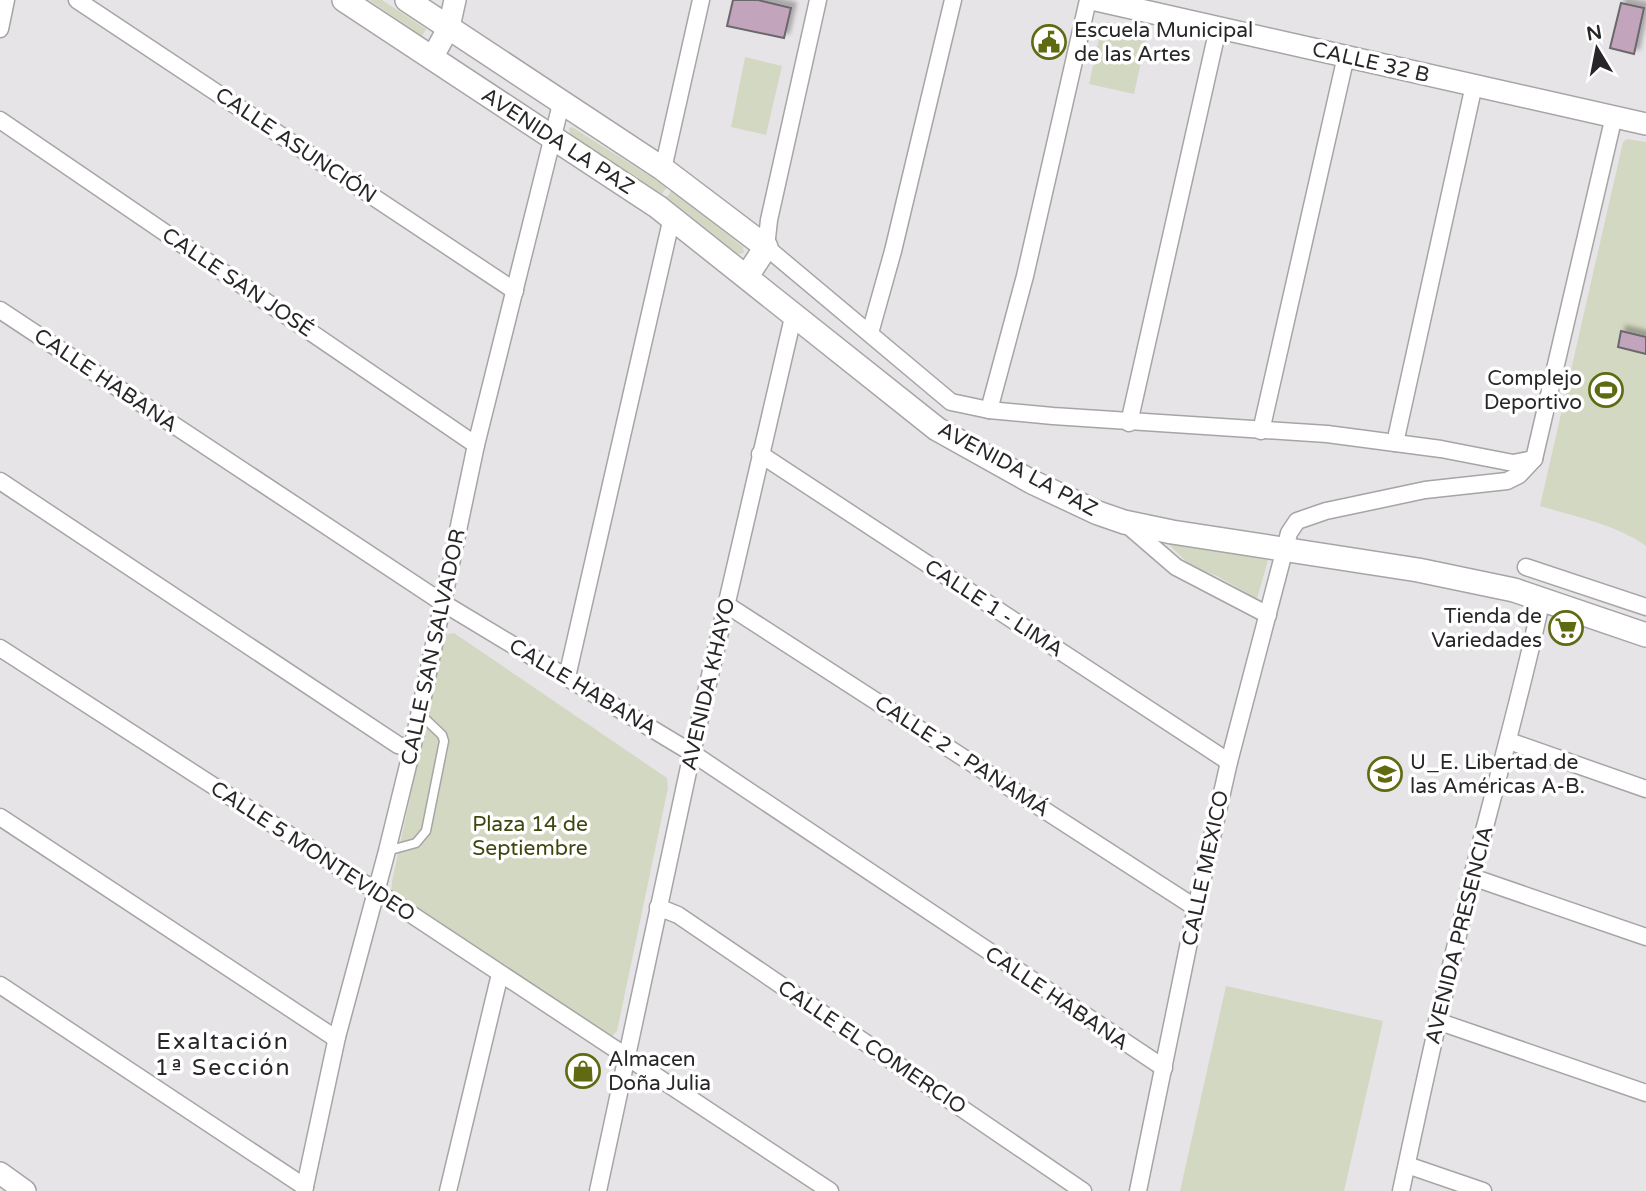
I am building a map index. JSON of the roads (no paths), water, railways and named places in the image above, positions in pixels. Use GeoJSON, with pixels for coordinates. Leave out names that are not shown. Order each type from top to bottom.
{"type":"FeatureCollection","features":[{"type":"Feature","properties":{"kind":"main road","name":"AVENIDA LA PAZ"},"geometry":{"type":"LineString","coordinates":[[344,0],[672,217],[937,429],[1032,482],[1098,513],[1124,522],[1172,532],[1418,570],[1514,590],[1646,635]]}},
{"type":"Feature","properties":{"kind":"main road","name":"AVENIDA LA PAZ"},"geometry":{"type":"LineString","coordinates":[[407,0],[663,169],[766,247]]}},
{"type":"Feature","properties":{"kind":"main road"},"geometry":{"type":"LineString","coordinates":[[747,276],[766,247]]}},
{"type":"Feature","properties":{"kind":"street"},"geometry":{"type":"LineString","coordinates":[[0,29],[6,0]]}},
{"type":"Feature","properties":{"kind":"street","name":"CALLE ASUNCIÓN"},"geometry":{"type":"LineString","coordinates":[[77,0],[515,291]]}},
{"type":"Feature","properties":{"kind":"street"},"geometry":{"type":"LineString","coordinates":[[432,58],[449,27],[455,0]]}},
{"type":"Feature","properties":{"kind":"street"},"geometry":{"type":"LineString","coordinates":[[663,169],[701,0]]}},
{"type":"Feature","properties":{"kind":"street"},"geometry":{"type":"LineString","coordinates":[[766,247],[769,220],[818,0]]}},
{"type":"Feature","properties":{"kind":"street"},"geometry":{"type":"LineString","coordinates":[[870,333],[894,251],[953,0]]}},
{"type":"Feature","properties":{"kind":"street"},"geometry":{"type":"LineString","coordinates":[[989,411],[1025,276],[1088,0]]}},
{"type":"Feature","properties":{"kind":"street","name":"CALLE 32 B"},"geometry":{"type":"LineString","coordinates":[[1096,0],[1646,124]]}},
{"type":"Feature","properties":{"kind":"street"},"geometry":{"type":"LineString","coordinates":[[1129,423],[1218,28]]}},
{"type":"Feature","properties":{"kind":"street"},"geometry":{"type":"LineString","coordinates":[[1261,430],[1346,56]]}},
{"type":"Feature","properties":{"kind":"street"},"geometry":{"type":"LineString","coordinates":[[1395,443],[1474,85]]}},
{"type":"Feature","properties":{"kind":"street","name":"CALLE SAN SALVADOR"},"geometry":{"type":"LineString","coordinates":[[305,1189],[337,1037],[412,749],[475,445],[561,104]]}},
{"type":"Feature","properties":{"kind":"street"},"geometry":{"type":"LineString","coordinates":[[1534,460],[1614,116]]}},
{"type":"Feature","properties":{"kind":"street","name":"CALLE SAN JOSÉ"},"geometry":{"type":"LineString","coordinates":[[0,120],[475,445]]}},
{"type":"Feature","properties":{"kind":"street"},"geometry":{"type":"LineString","coordinates":[[567,677],[672,217]]}},
{"type":"Feature","properties":{"kind":"street","name":"AVENIDA LA PAZ"},"geometry":{"type":"LineString","coordinates":[[766,247],[951,402],[989,411],[1129,423],[1326,434],[1513,463],[1534,460]]}},
{"type":"Feature","properties":{"kind":"street","name":"CALLE HABANA"},"geometry":{"type":"LineString","coordinates":[[0,310],[443,603],[692,753],[1164,1068]]}},
{"type":"Feature","properties":{"kind":"street","name":"AVENIDA KHAYO"},"geometry":{"type":"LineString","coordinates":[[598,1191],[692,753],[794,313]]}},
{"type":"Feature","properties":{"kind":"street","name":"CALLE 1 - LIMA"},"geometry":{"type":"LineString","coordinates":[[760,454],[1229,762]]}},
{"type":"Feature","properties":{"kind":"street","name":"CALLE MEXICO"},"geometry":{"type":"LineString","coordinates":[[1138,1191],[1229,762],[1289,533],[1297,521],[1326,511],[1415,492],[1507,481],[1519,475],[1534,460]]}},
{"type":"Feature","properties":{"kind":"street"},"geometry":{"type":"LineString","coordinates":[[0,481],[398,746],[412,749]]}},
{"type":"Feature","properties":{"kind":"street"},"geometry":{"type":"LineString","coordinates":[[1124,522],[1176,567],[1268,615]]}},
{"type":"Feature","properties":{"kind":"street"},"geometry":{"type":"LineString","coordinates":[[1526,568],[1646,607]]}},
{"type":"Feature","properties":{"kind":"street","name":"AVENIDA PRESENCIA"},"geometry":{"type":"LineString","coordinates":[[1401,1191],[1437,1021],[1509,741],[1542,598]]}},
{"type":"Feature","properties":{"kind":"street","name":"CALLE 2 - PANAMÁ"},"geometry":{"type":"LineString","coordinates":[[727,605],[1196,908]]}},
{"type":"Feature","properties":{"kind":"street","name":"CALLE 5 MONTEVIDEO"},"geometry":{"type":"LineString","coordinates":[[0,648],[376,891],[830,1191]]}},
{"type":"Feature","properties":{"kind":"street"},"geometry":{"type":"LineString","coordinates":[[1509,741],[1646,789]]}},
{"type":"Feature","properties":{"kind":"street"},"geometry":{"type":"LineString","coordinates":[[0,817],[337,1037]]}},
{"type":"Feature","properties":{"kind":"street"},"geometry":{"type":"LineString","coordinates":[[1472,877],[1646,937]]}},
{"type":"Feature","properties":{"kind":"street","name":"CALLE EL COMERCIO"},"geometry":{"type":"LineString","coordinates":[[658,907],[678,915],[1083,1191]]}},
{"type":"Feature","properties":{"kind":"street"},"geometry":{"type":"LineString","coordinates":[[448,1191],[500,974]]}},
{"type":"Feature","properties":{"kind":"street"},"geometry":{"type":"LineString","coordinates":[[0,985],[305,1189]]}},
{"type":"Feature","properties":{"kind":"street"},"geometry":{"type":"LineString","coordinates":[[1437,1021],[1646,1093]]}},
{"type":"Feature","properties":{"kind":"street"},"geometry":{"type":"LineString","coordinates":[[1407,1165],[1483,1191]]}},
{"type":"Feature","properties":{"kind":"street"},"geometry":{"type":"LineString","coordinates":[[0,1173],[25,1191]]}},
{"type":"Feature","properties":{"kind":"lane"},"geometry":{"type":"LineString","coordinates":[[387,851],[416,843],[426,831],[444,741],[442,735],[419,713]]}},
{"type":"Feature","properties":{"kind":"place","name":"Escuela Municipal de las Artes"},"geometry":{"type":"Point","coordinates":[1049,42]}},
{"type":"Feature","properties":{"kind":"place","name":"Complejo Deportivo"},"geometry":{"type":"Point","coordinates":[1606,390]}},
{"type":"Feature","properties":{"kind":"place","name":"Tienda de Variedades"},"geometry":{"type":"Point","coordinates":[1566,628]}},
{"type":"Feature","properties":{"kind":"place","name":"U_E. Libertad de las Américas A-B."},"geometry":{"type":"Point","coordinates":[1385,774]}},
{"type":"Feature","properties":{"kind":"place","name":"Almacen Doña Julia"},"geometry":{"type":"Point","coordinates":[583,1071]}},
{"type":"Feature","properties":{"kind":"district","name":"Exaltación 1ª Sección"},"geometry":{"type":"Point","coordinates":[223,1054]}},
{"type":"Feature","properties":{"kind":"park label","name":"Plaza 14 de Septiembre"},"geometry":{"type":"Point","coordinates":[530,836]}}]}
